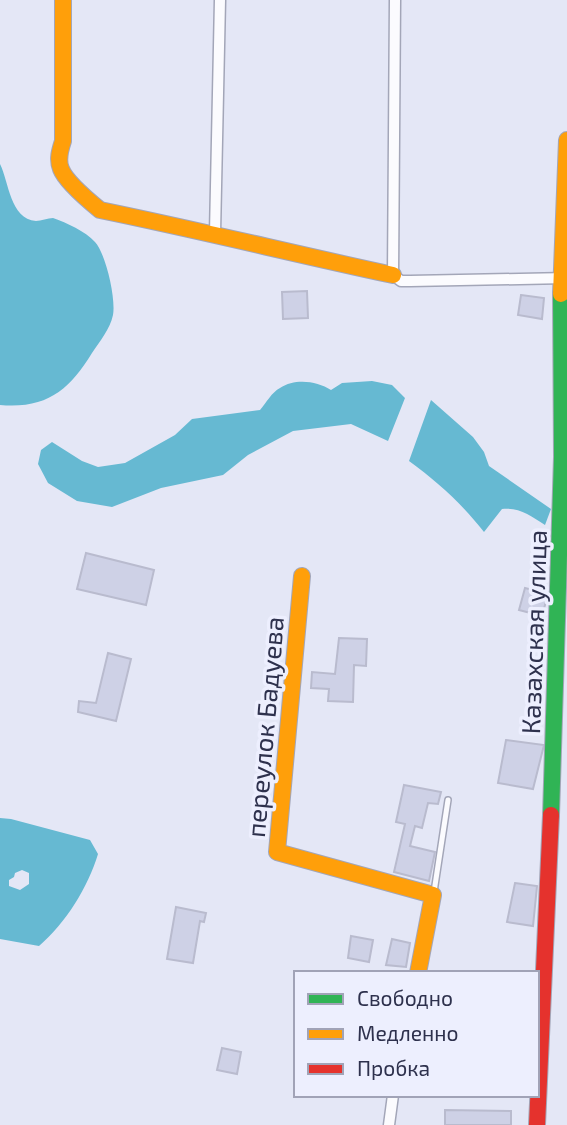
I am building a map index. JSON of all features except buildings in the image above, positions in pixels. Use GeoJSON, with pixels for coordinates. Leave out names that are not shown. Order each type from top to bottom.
{"type":"FeatureCollection","features":[{"type":"Feature","properties":{"kind":"street"},"geometry":{"type":"LineString","coordinates":[[63,0],[63,141],[59,153],[61,169],[87,200],[100,210],[215,233],[243,243],[393,275],[401,281],[564,278]]}},
{"type":"Feature","properties":{"kind":"street"},"geometry":{"type":"LineString","coordinates":[[215,233],[220,0]]}},
{"type":"Feature","properties":{"kind":"street"},"geometry":{"type":"LineString","coordinates":[[393,275],[395,0]]}},
{"type":"Feature","properties":{"kind":"street","name":"Казахская улица"},"geometry":{"type":"LineString","coordinates":[[539,1090],[561,705],[567,140]]}},
{"type":"Feature","properties":{"kind":"street","name":"переулок Бадуева"},"geometry":{"type":"LineString","coordinates":[[302,576],[277,852],[433,895]]}},
{"type":"Feature","properties":{"kind":"street"},"geometry":{"type":"LineString","coordinates":[[418,971],[433,895]]}},
{"type":"Feature","properties":{"kind":"street"},"geometry":{"type":"LineString","coordinates":[[389,1125],[393,1097]]}},
{"type":"Feature","properties":{"kind":"street","name":"Казахская улица"},"geometry":{"type":"LineString","coordinates":[[537,1125],[539,1097]]}},
{"type":"Feature","properties":{"kind":"lane"},"geometry":{"type":"LineString","coordinates":[[433,895],[448,800]]}},
{"type":"Feature","properties":{"kind":"water"},"geometry":{"type":"Polygon","coordinates":[[[0,164],[16,207],[27,219],[36,221],[53,218],[81,231],[95,242],[106,266],[113,299],[110,325],[75,377],[55,394],[31,404],[0,405],[0,164]]]}},
{"type":"Feature","properties":{"kind":"water"},"geometry":{"type":"Polygon","coordinates":[[[372,381],[392,385],[405,398],[388,441],[351,424],[293,431],[248,455],[223,475],[161,488],[112,507],[77,501],[48,483],[38,464],[41,450],[52,442],[82,461],[98,467],[125,463],[175,435],[192,419],[260,410],[274,392],[292,383],[319,384],[331,390],[342,383],[372,381]]]}},
{"type":"Feature","properties":{"kind":"water"},"geometry":{"type":"Polygon","coordinates":[[[431,400],[473,437],[484,452],[489,466],[551,509],[545,525],[530,515],[502,509],[484,532],[449,494],[409,461],[431,400]]]}},
{"type":"Feature","properties":{"kind":"water"},"geometry":{"type":"Polygon","coordinates":[[[0,818],[90,840],[98,854],[94,866],[75,904],[49,937],[39,946],[0,939],[0,818]],[[22,870],[15,873],[9,880],[9,886],[20,890],[29,884],[29,873],[22,870]]]}},
{"type":"Feature","properties":{"kind":"traffic: fast"},"geometry":{"type":"LineString","coordinates":[[551,815],[562,457],[561,294]]}},
{"type":"Feature","properties":{"kind":"traffic: slow"},"geometry":{"type":"LineString","coordinates":[[63,0],[63,141],[59,162],[68,180],[95,206],[100,210],[393,275]]}},
{"type":"Feature","properties":{"kind":"traffic: slow"},"geometry":{"type":"LineString","coordinates":[[561,294],[567,140]]}},
{"type":"Feature","properties":{"kind":"traffic: slow"},"geometry":{"type":"LineString","coordinates":[[302,576],[277,852],[433,895],[418,971]]}},
{"type":"Feature","properties":{"kind":"traffic: jam"},"geometry":{"type":"LineString","coordinates":[[539,1081],[551,815]]}},
{"type":"Feature","properties":{"kind":"traffic: jam"},"geometry":{"type":"LineString","coordinates":[[537,1125],[538,1097]]}}]}
